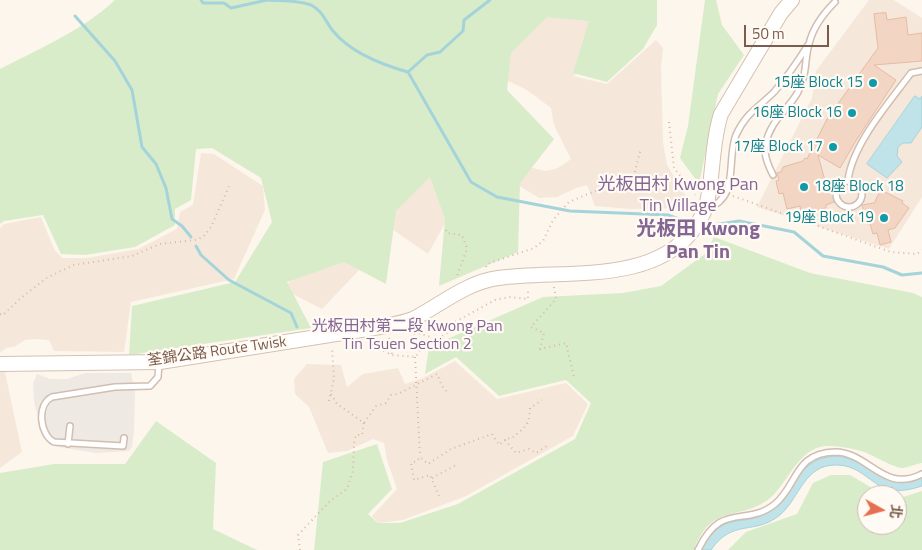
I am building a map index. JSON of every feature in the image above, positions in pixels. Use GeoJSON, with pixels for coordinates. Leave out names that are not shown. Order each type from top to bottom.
{"type":"FeatureCollection","features":[{"type":"Feature","properties":{"kind":"main road","name":"荃錦公路 Route Twisk"},"geometry":{"type":"LineString","coordinates":[[0,364],[160,362],[386,326],[411,320],[448,298],[488,280],[544,273],[619,270],[642,265],[669,253],[685,240],[697,224],[705,208],[714,160],[716,129],[721,114],[781,13],[792,0]]}},
{"type":"Feature","properties":{"kind":"lane"},"geometry":{"type":"LineString","coordinates":[[705,208],[716,206],[727,194],[732,151],[742,124],[750,112],[773,93],[792,70],[808,45],[823,14],[835,2]]}},
{"type":"Feature","properties":{"kind":"lane"},"geometry":{"type":"LineString","coordinates":[[773,175],[766,161],[765,145],[769,130],[798,92],[808,61],[808,45]]}},
{"type":"Feature","properties":{"kind":"lane"},"geometry":{"type":"LineString","coordinates":[[848,180],[857,183],[862,191],[858,204],[850,207],[841,204],[836,192],[840,184],[848,180],[853,160],[876,121],[911,73],[922,71]]}},
{"type":"Feature","properties":{"kind":"lane"},"geometry":{"type":"LineString","coordinates":[[124,438],[122,446],[54,442],[45,434],[42,418],[44,407],[49,398],[115,387],[150,386],[158,377],[160,362]]}},
{"type":"Feature","properties":{"kind":"lane"},"geometry":{"type":"LineString","coordinates":[[68,444],[70,426]]}},
{"type":"Feature","properties":{"kind":"lane"},"geometry":{"type":"LineString","coordinates":[[698,550],[708,532],[724,520],[761,513],[776,503],[797,471],[815,456],[842,453],[892,478],[901,480],[922,474]]}},
{"type":"Feature","properties":{"kind":"path"},"geometry":{"type":"LineString","coordinates":[[669,122],[674,168],[705,208]]}},
{"type":"Feature","properties":{"kind":"path"},"geometry":{"type":"LineString","coordinates":[[488,280],[487,264],[534,248],[543,241],[553,220],[569,202],[634,175],[641,148]]}},
{"type":"Feature","properties":{"kind":"path"},"geometry":{"type":"LineString","coordinates":[[0,314],[4,315],[22,297],[48,277],[74,265],[132,256],[160,244],[195,240],[203,237],[211,228],[230,184]]}},
{"type":"Feature","properties":{"kind":"path"},"geometry":{"type":"LineString","coordinates":[[727,194],[890,252],[917,254],[922,250]]}},
{"type":"Feature","properties":{"kind":"path"},"geometry":{"type":"LineString","coordinates":[[446,230],[447,233],[462,235],[467,249],[448,298]]}},
{"type":"Feature","properties":{"kind":"path"},"geometry":{"type":"LineString","coordinates":[[544,273],[544,286],[554,287],[556,299],[531,328],[544,333],[540,349],[566,343],[574,377]]}},
{"type":"Feature","properties":{"kind":"path"},"geometry":{"type":"LineString","coordinates":[[414,332],[437,339],[449,332],[455,322],[495,300],[509,297],[528,299],[527,276]]}},
{"type":"Feature","properties":{"kind":"path"},"geometry":{"type":"LineString","coordinates":[[386,326],[392,355]]}},
{"type":"Feature","properties":{"kind":"path"},"geometry":{"type":"LineString","coordinates":[[329,401],[334,379],[330,335]]}},
{"type":"Feature","properties":{"kind":"path"},"geometry":{"type":"LineString","coordinates":[[416,346],[420,347],[419,354],[416,357],[420,457],[428,464],[451,449],[492,434],[499,445],[505,440],[511,439],[529,423],[531,418],[530,408],[542,400]]}},
{"type":"Feature","properties":{"kind":"path"},"geometry":{"type":"LineString","coordinates":[[379,349],[392,355],[416,357]]}},
{"type":"Feature","properties":{"kind":"path"},"geometry":{"type":"LineString","coordinates":[[300,550],[298,535],[330,501],[347,489],[353,471],[356,435],[362,435],[364,423],[376,406],[386,403],[391,395],[416,386],[437,374],[447,392]]}},
{"type":"Feature","properties":{"kind":"path"},"geometry":{"type":"LineString","coordinates":[[331,394],[337,404],[364,423]]}},
{"type":"Feature","properties":{"kind":"path"},"geometry":{"type":"LineString","coordinates":[[505,440],[516,453],[529,449],[536,453],[547,446]]}},
{"type":"Feature","properties":{"kind":"path"},"geometry":{"type":"LineString","coordinates":[[420,457],[417,461],[411,463],[414,480],[430,475],[439,496]]}},
{"type":"Feature","properties":{"kind":"path"},"geometry":{"type":"LineString","coordinates":[[432,478],[458,464]]}},
{"type":"Feature","properties":{"kind":"shaded area"},"geometry":{"type":"Polygon","coordinates":[[[869,0],[894,0],[922,18],[922,197],[889,249],[757,207],[812,98],[816,71],[869,0]]]}},
{"type":"Feature","properties":{"kind":"shaded area"},"geometry":{"type":"Polygon","coordinates":[[[540,12],[600,16],[588,66],[573,76],[607,84],[656,40],[663,48],[661,68],[663,142],[667,165],[693,208],[630,209],[595,206],[587,185],[557,197],[539,198],[516,184],[528,167],[546,171],[558,168],[571,159],[554,125],[551,108],[527,90],[504,79],[506,50],[540,12]]]}},
{"type":"Feature","properties":{"kind":"shaded area"},"geometry":{"type":"Polygon","coordinates":[[[201,153],[214,154],[263,186],[265,210],[234,279],[131,302],[124,352],[54,351],[49,340],[35,339],[25,340],[14,347],[6,348],[0,353],[0,228],[4,224],[41,217],[54,249],[62,258],[87,258],[138,249],[177,229],[180,212],[193,205],[201,153]]]}},
{"type":"Feature","properties":{"kind":"shaded area"},"geometry":{"type":"Polygon","coordinates":[[[437,172],[457,201],[428,254],[366,211],[437,172]]]}},
{"type":"Feature","properties":{"kind":"shaded area"},"geometry":{"type":"Polygon","coordinates":[[[341,247],[363,266],[322,309],[283,289],[303,268],[341,247]]]}},
{"type":"Feature","properties":{"kind":"shaded area"},"geometry":{"type":"Polygon","coordinates":[[[455,361],[497,399],[566,383],[588,404],[573,436],[466,496],[403,520],[378,523],[372,516],[397,489],[387,460],[384,443],[373,439],[347,451],[328,453],[309,407],[295,394],[294,379],[307,364],[341,365],[347,387],[363,374],[398,368],[405,384],[423,378],[455,361]]]}},
{"type":"Feature","properties":{"kind":"shaded area"},"geometry":{"type":"Polygon","coordinates":[[[0,372],[5,372],[22,452],[0,468],[0,372]]]}},
{"type":"Feature","properties":{"kind":"shaded area"},"geometry":{"type":"Polygon","coordinates":[[[85,373],[131,373],[135,392],[134,431],[132,447],[129,451],[96,453],[59,447],[50,444],[43,436],[34,402],[33,383],[37,374],[50,379],[67,379],[85,373]]]}},
{"type":"Feature","properties":{"kind":"green space"},"geometry":{"type":"Polygon","coordinates":[[[115,0],[657,0],[657,25],[643,49],[607,82],[573,73],[589,21],[547,17],[511,53],[507,90],[554,139],[520,183],[518,252],[439,286],[445,219],[430,177],[396,211],[386,284],[344,262],[287,282],[311,328],[129,355],[132,306],[235,282],[272,222],[261,178],[212,148],[196,149],[191,200],[175,209],[175,225],[135,247],[85,255],[61,254],[43,215],[4,221],[0,224],[0,69],[75,30],[115,0]]]}},
{"type":"Feature","properties":{"kind":"green space"},"geometry":{"type":"Polygon","coordinates":[[[705,0],[716,0],[722,25],[744,55],[718,94],[699,184],[680,158],[688,126],[705,0]]]}},
{"type":"Feature","properties":{"kind":"green space"},"geometry":{"type":"Polygon","coordinates":[[[714,237],[810,273],[913,293],[922,297],[922,463],[903,468],[857,450],[831,446],[817,448],[801,459],[769,499],[758,506],[717,519],[709,525],[701,535],[694,550],[314,550],[323,462],[377,444],[392,489],[368,514],[378,523],[400,523],[458,504],[575,439],[591,403],[566,380],[499,396],[456,357],[425,374],[429,347],[543,297],[623,293],[661,286],[705,254],[714,237]]]}},
{"type":"Feature","properties":{"kind":"green space"},"geometry":{"type":"Polygon","coordinates":[[[156,421],[216,463],[213,529],[257,550],[0,550],[0,473],[54,464],[125,464],[156,421]]]}},
{"type":"Feature","properties":{"kind":"green space"},"geometry":{"type":"Polygon","coordinates":[[[831,475],[850,475],[867,485],[857,485],[857,535],[907,535],[907,496],[922,491],[922,550],[728,550],[746,532],[797,514],[813,483],[831,475]]]}},
{"type":"Feature","properties":{"kind":"water"},"geometry":{"type":"Polygon","coordinates":[[[915,96],[920,99],[922,96],[922,127],[911,143],[903,143],[898,147],[897,156],[902,162],[887,178],[867,164],[915,96]]]}},
{"type":"Feature","properties":{"kind":"water"},"geometry":{"type":"Polygon","coordinates":[[[837,456],[849,459],[878,474],[897,481],[909,481],[922,477],[922,486],[907,490],[907,485],[879,485],[849,467],[826,466],[810,476],[780,515],[761,525],[736,530],[719,540],[711,550],[701,550],[718,528],[734,521],[761,516],[772,510],[788,494],[805,469],[813,462],[837,456]]]}},
{"type":"Feature","properties":{"kind":"building"},"geometry":{"type":"Polygon","coordinates":[[[886,13],[887,20],[906,17],[908,35],[922,33],[922,61],[874,65],[896,80],[840,168],[818,155],[826,184],[830,183],[837,201],[826,205],[826,208],[814,211],[813,208],[801,212],[800,206],[787,209],[783,193],[779,194],[776,181],[779,180],[777,173],[781,172],[783,167],[803,161],[805,158],[807,159],[827,119],[878,48],[874,14],[886,13]]]}},
{"type":"Feature","properties":{"kind":"building","name":"19座 Block 19"},"geometry":{"type":"Polygon","coordinates":[[[881,190],[903,201],[902,203],[909,208],[895,228],[888,230],[891,242],[880,245],[877,233],[873,234],[870,224],[867,224],[862,205],[874,203],[881,190]]]}},
{"type":"Feature","properties":{"kind":"waterway"},"geometry":{"type":"LineString","coordinates":[[201,0],[203,3],[224,3],[231,8],[267,0]]}},
{"type":"Feature","properties":{"kind":"waterway"},"geometry":{"type":"LineString","coordinates":[[268,0],[295,1],[311,5],[324,16],[333,31],[348,45],[368,57],[408,72],[471,182],[497,197],[570,211],[668,215],[692,224]]}},
{"type":"Feature","properties":{"kind":"waterway"},"geometry":{"type":"LineString","coordinates":[[408,72],[427,55],[440,52],[463,31],[464,20],[490,0]]}},
{"type":"Feature","properties":{"kind":"waterway"},"geometry":{"type":"LineString","coordinates":[[75,16],[115,61],[132,90],[142,147],[156,164],[166,188],[172,219],[182,226],[191,237]]}},
{"type":"Feature","properties":{"kind":"waterway"},"geometry":{"type":"LineString","coordinates":[[700,227],[739,221],[794,232],[823,256],[883,267],[902,275],[922,273]]}},
{"type":"Feature","properties":{"kind":"waterway"},"geometry":{"type":"LineString","coordinates":[[196,246],[201,255],[229,280],[291,313],[297,327]]}},
{"type":"Feature","properties":{"kind":"place","name":"15座 Block 15"},"geometry":{"type":"Point","coordinates":[873,83]}},
{"type":"Feature","properties":{"kind":"place","name":"16座 Block 16"},"geometry":{"type":"Point","coordinates":[852,113]}},
{"type":"Feature","properties":{"kind":"place","name":"17座 Block 17"},"geometry":{"type":"Point","coordinates":[833,147]}},
{"type":"Feature","properties":{"kind":"place","name":"18座 Block 18"},"geometry":{"type":"Point","coordinates":[804,187]}},
{"type":"Feature","properties":{"kind":"place","name":"19座 Block 19"},"geometry":{"type":"Point","coordinates":[884,218]}},
{"type":"Feature","properties":{"kind":"district","name":"光板田村 Kwong Pan Tin Village"},"geometry":{"type":"Point","coordinates":[678,196]}},
{"type":"Feature","properties":{"kind":"district","name":"光板田 Kwong Pan Tin"},"geometry":{"type":"Point","coordinates":[698,242]}},
{"type":"Feature","properties":{"kind":"district","name":"光板田村第二段 Kwong Pan Tin Tsuen Section 2"},"geometry":{"type":"Point","coordinates":[407,336]}}]}
